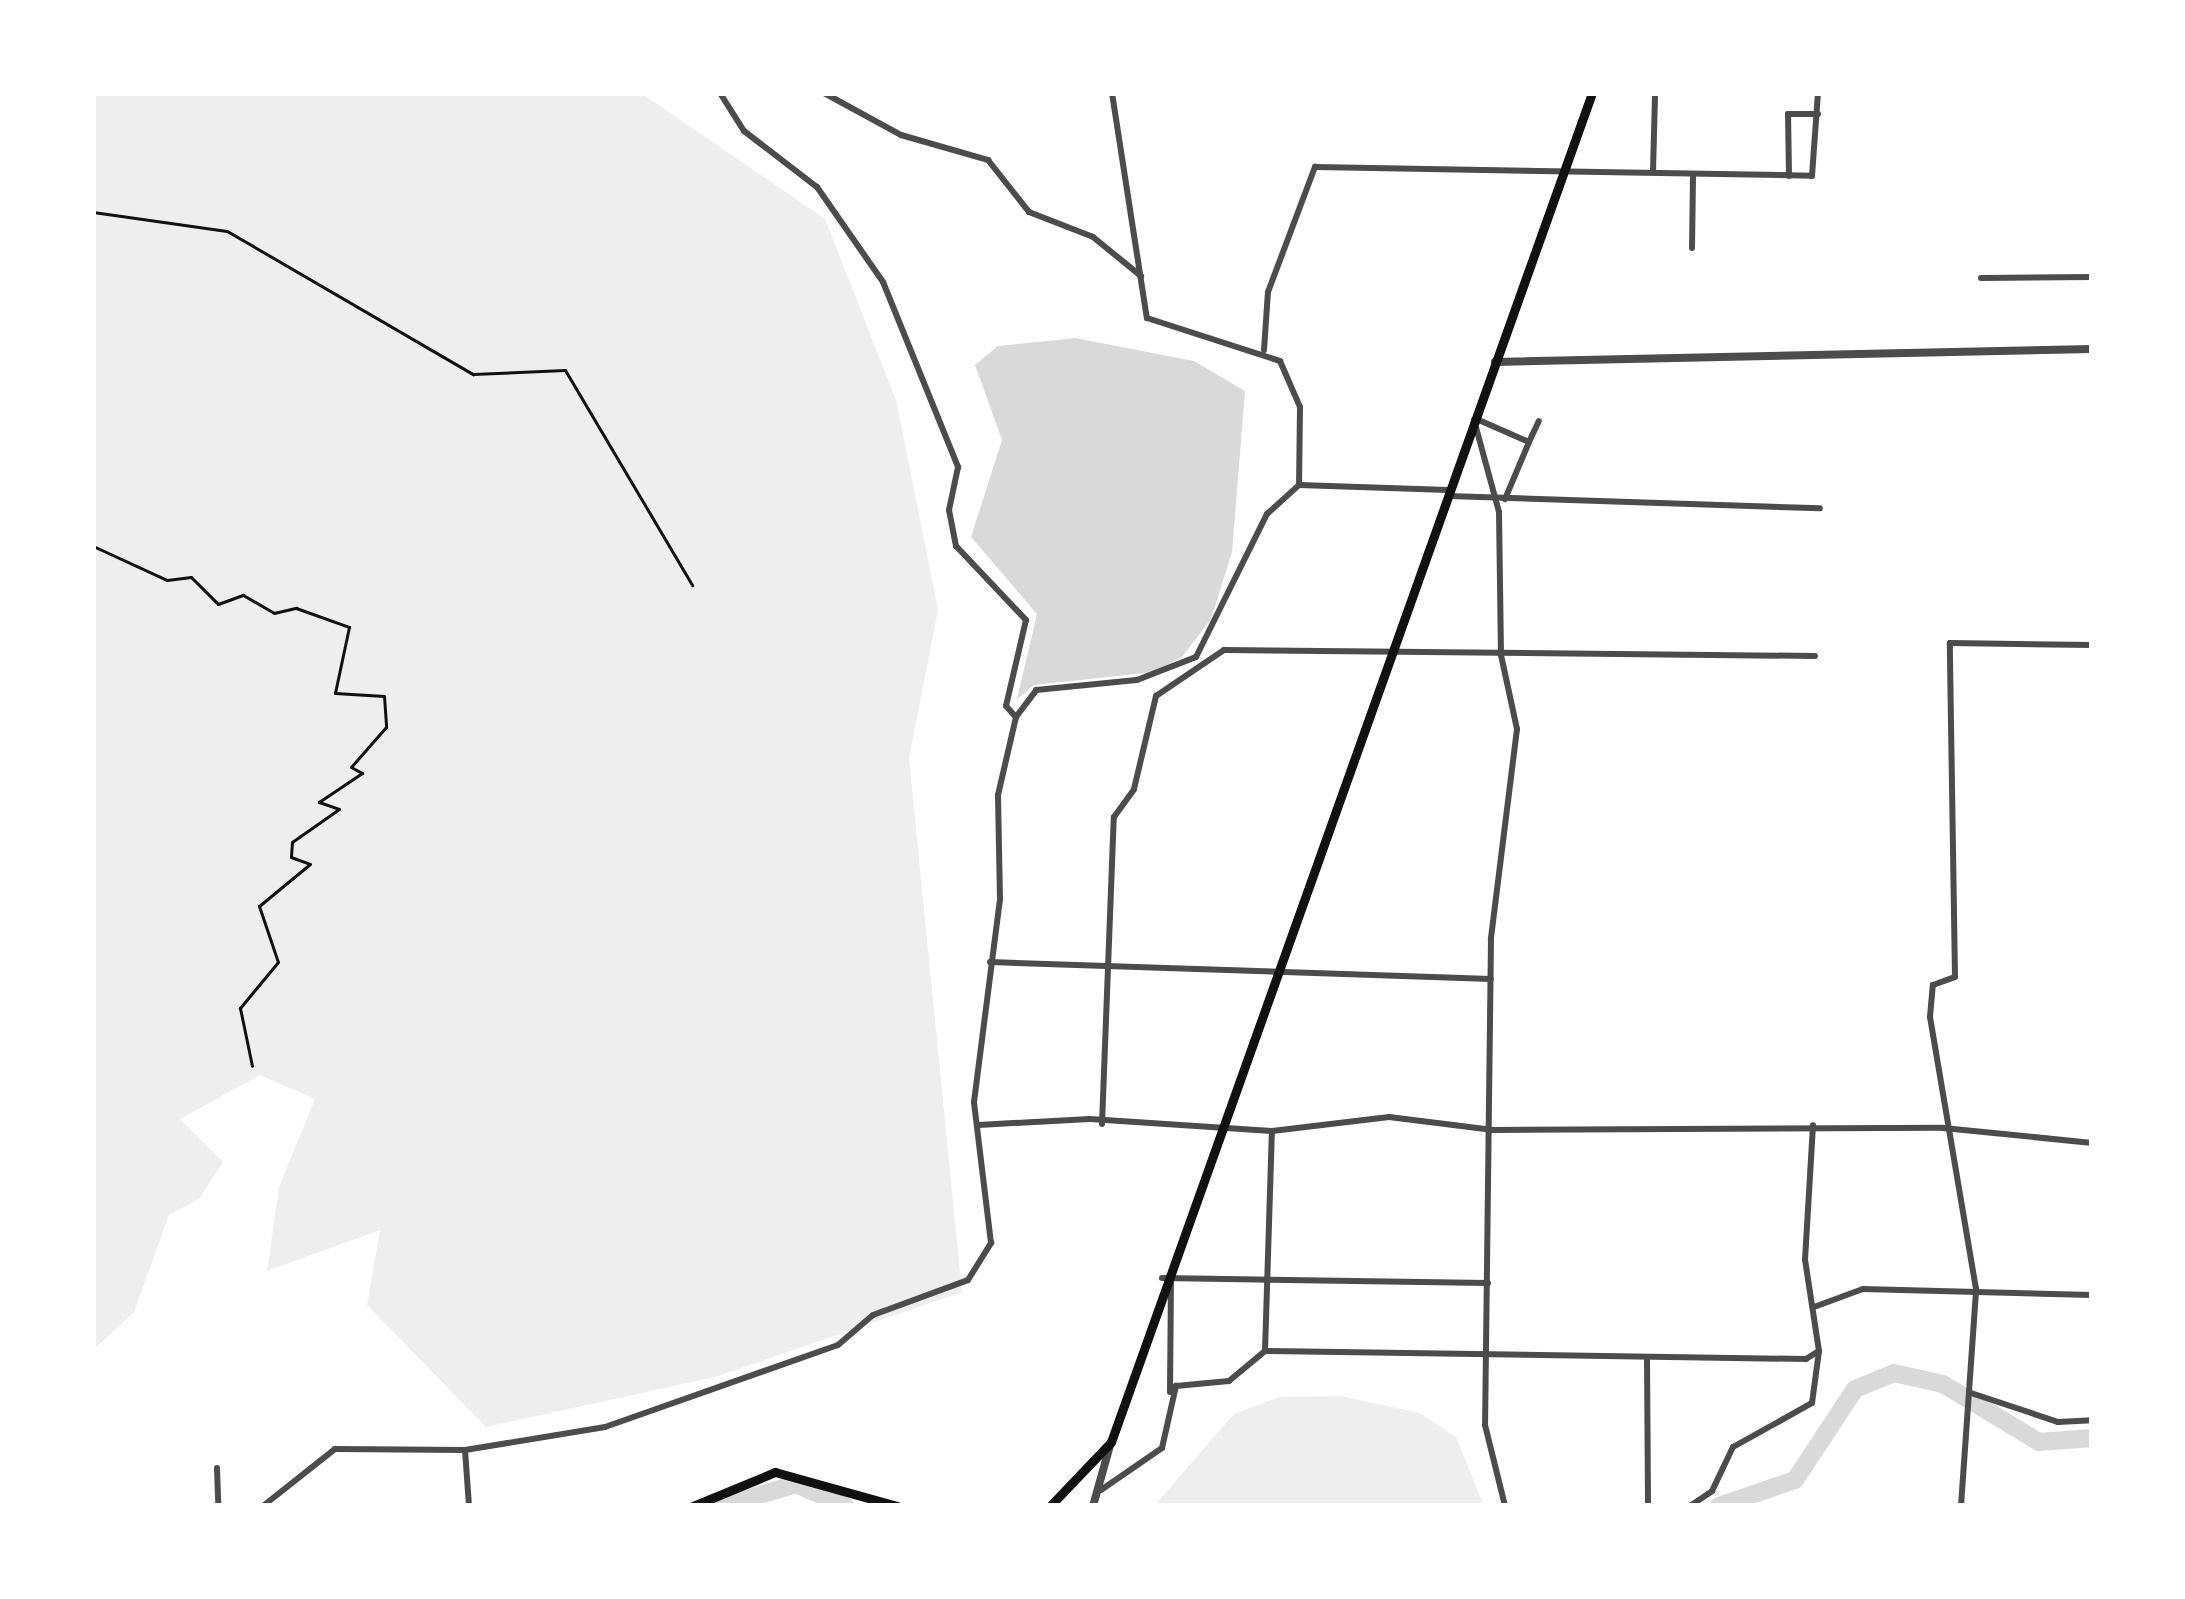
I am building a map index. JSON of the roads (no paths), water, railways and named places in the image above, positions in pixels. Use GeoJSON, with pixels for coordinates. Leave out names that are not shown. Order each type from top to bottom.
{"type":"FeatureCollection","features":[{"type":"Feature","properties":{"kind":"main road"},"geometry":{"type":"LineString","coordinates":[[1050,1506],[1067,1502],[1111,1442],[1273,972],[1447,493],[1478,421],[1592,93]]}},
{"type":"Feature","properties":{"kind":"main road"},"geometry":{"type":"LineString","coordinates":[[693,1506],[775,1472],[897,1506]]}},
{"type":"Feature","properties":{"kind":"street"},"geometry":{"type":"LineString","coordinates":[[720,93],[744,130],[817,187],[883,282],[958,467],[956,546],[1026,620],[1006,706],[1016,717]]}},
{"type":"Feature","properties":{"kind":"street"},"geometry":{"type":"LineString","coordinates":[[824,93],[901,135],[988,160],[1029,212],[1093,236],[1144,279]]}},
{"type":"Feature","properties":{"kind":"street"},"geometry":{"type":"LineString","coordinates":[[1112,93],[1148,318],[1264,350],[1296,389],[1299,485]]}},
{"type":"Feature","properties":{"kind":"street"},"geometry":{"type":"LineString","coordinates":[[1653,172],[1654,93]]}},
{"type":"Feature","properties":{"kind":"street"},"geometry":{"type":"LineString","coordinates":[[1264,350],[1268,292],[1315,166],[1566,166],[1789,176],[1819,168],[1818,93]]}},
{"type":"Feature","properties":{"kind":"street"},"geometry":{"type":"LineString","coordinates":[[1789,176],[1788,114],[1818,114]]}},
{"type":"Feature","properties":{"kind":"street"},"geometry":{"type":"LineString","coordinates":[[1692,248],[1697,226],[1693,174]]}},
{"type":"Feature","properties":{"kind":"street"},"geometry":{"type":"LineString","coordinates":[[1982,278],[2004,273],[2089,275]]}},
{"type":"Feature","properties":{"kind":"street"},"geometry":{"type":"LineString","coordinates":[[1495,362],[2092,349]]}},
{"type":"Feature","properties":{"kind":"street"},"geometry":{"type":"LineString","coordinates":[[1478,421],[1529,442]]}},
{"type":"Feature","properties":{"kind":"street"},"geometry":{"type":"LineString","coordinates":[[1478,421],[1501,499],[1502,655],[1517,729],[1491,979],[1493,1130],[1486,1448],[1505,1506]]}},
{"type":"Feature","properties":{"kind":"street"},"geometry":{"type":"LineString","coordinates":[[1501,499],[1539,421]]}},
{"type":"Feature","properties":{"kind":"street"},"geometry":{"type":"LineString","coordinates":[[263,1506],[334,1449],[465,1450],[605,1426],[725,1387],[968,1280],[993,1220],[978,1125],[998,795],[1016,717],[1036,690],[1137,680],[1196,657],[1268,514],[1299,485],[1501,499],[1820,508]]}},
{"type":"Feature","properties":{"kind":"street"},"geometry":{"type":"LineString","coordinates":[[1961,1506],[1976,1289],[1943,1128],[1930,1017],[1933,985],[1955,977],[1950,643],[2092,645]]}},
{"type":"Feature","properties":{"kind":"street"},"geometry":{"type":"LineString","coordinates":[[1102,1124],[1114,817],[1134,789],[1156,696],[1229,649],[1388,658],[1815,656]]}},
{"type":"Feature","properties":{"kind":"street"},"geometry":{"type":"LineString","coordinates":[[990,962],[1491,979]]}},
{"type":"Feature","properties":{"kind":"street"},"geometry":{"type":"LineString","coordinates":[[978,1125],[1220,1123],[1272,1131],[1389,1117],[1493,1130],[1943,1128],[2092,1143]]}},
{"type":"Feature","properties":{"kind":"street"},"geometry":{"type":"LineString","coordinates":[[1690,1506],[1712,1490],[1733,1447],[1812,1402],[1819,1351],[1804,1232],[1813,1125]]}},
{"type":"Feature","properties":{"kind":"street"},"geometry":{"type":"LineString","coordinates":[[1265,1351],[1272,1131]]}},
{"type":"Feature","properties":{"kind":"street"},"geometry":{"type":"LineString","coordinates":[[1101,1490],[1162,1448],[1170,1393],[1167,1278],[1267,1275],[1489,1283]]}},
{"type":"Feature","properties":{"kind":"street"},"geometry":{"type":"LineString","coordinates":[[1814,1307],[1863,1289],[2092,1294]]}},
{"type":"Feature","properties":{"kind":"street"},"geometry":{"type":"LineString","coordinates":[[1170,1393],[1229,1381],[1265,1351],[1487,1350],[1647,1360],[1792,1362],[1819,1351]]}},
{"type":"Feature","properties":{"kind":"street"},"geometry":{"type":"LineString","coordinates":[[1647,1360],[1648,1506]]}},
{"type":"Feature","properties":{"kind":"street"},"geometry":{"type":"LineString","coordinates":[[1971,1393],[2058,1422],[2092,1420]]}},
{"type":"Feature","properties":{"kind":"street"},"geometry":{"type":"LineString","coordinates":[[1094,1506],[1111,1442]]}},
{"type":"Feature","properties":{"kind":"street"},"geometry":{"type":"LineString","coordinates":[[465,1450],[470,1506]]}},
{"type":"Feature","properties":{"kind":"street"},"geometry":{"type":"LineString","coordinates":[[217,1468],[218,1506]]}},
{"type":"Feature","properties":{"kind":"waterway"},"geometry":{"type":"LineString","coordinates":[[1719,1506],[1795,1480],[1855,1389],[1894,1373],[1943,1384],[2039,1442],[2092,1438]]}},
{"type":"Feature","properties":{"kind":"waterway"},"geometry":{"type":"LineString","coordinates":[[724,1506],[796,1484],[845,1506]]}}]}
